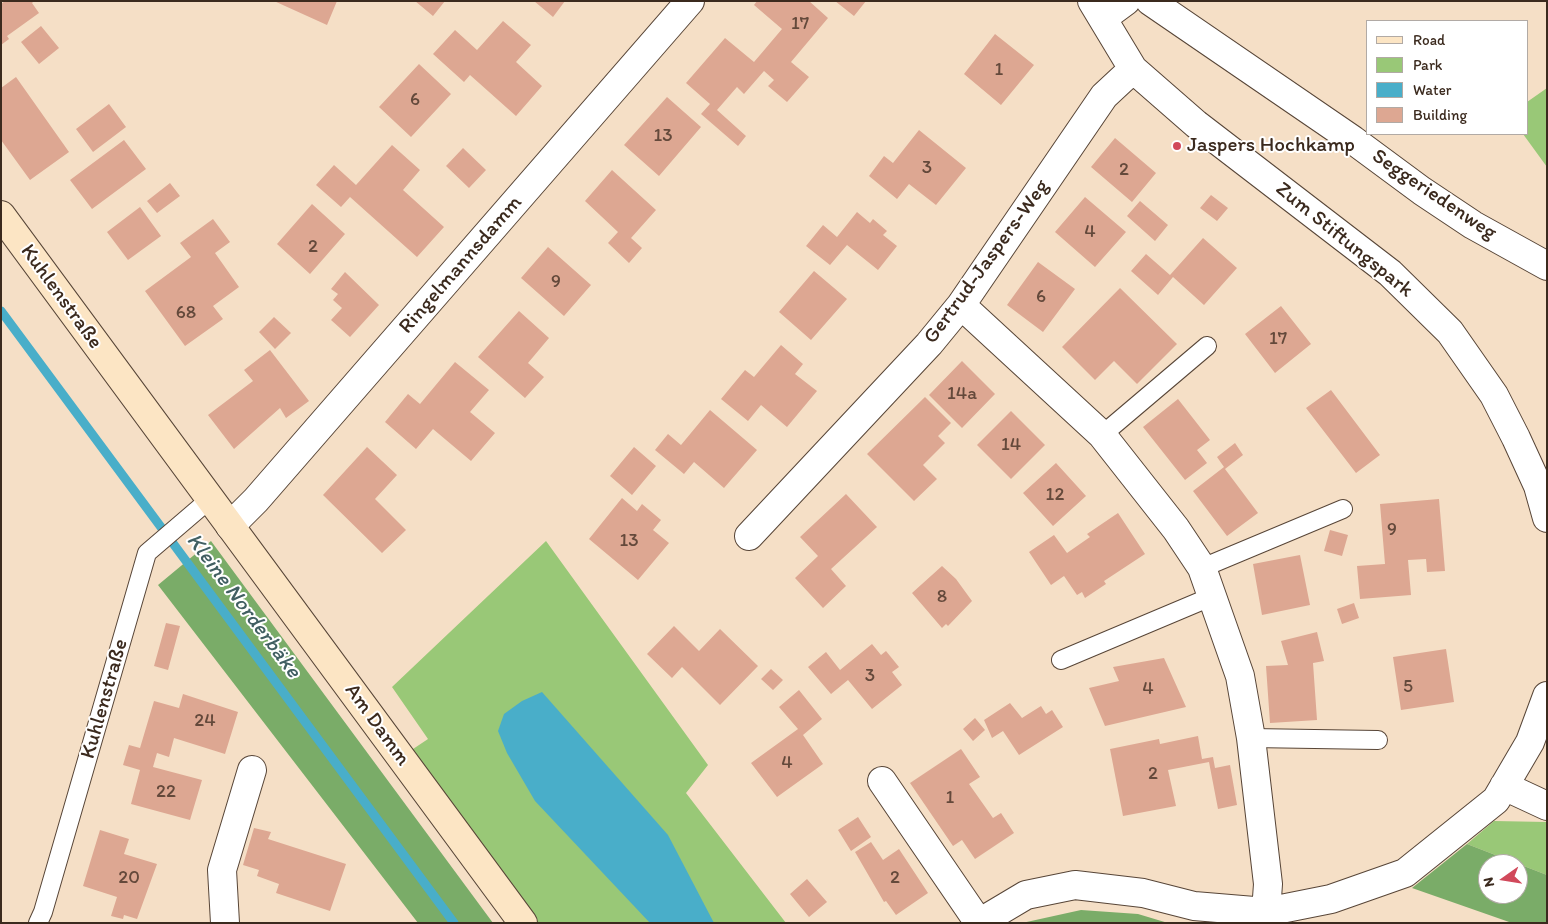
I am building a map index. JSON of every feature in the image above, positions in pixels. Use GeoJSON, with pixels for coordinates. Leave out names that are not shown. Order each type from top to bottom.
{"type":"FeatureCollection","features":[{"type":"Feature","properties":{"kind":"main road","name":"Kuhlenstraße"},"geometry":{"type":"LineString","coordinates":[[1,215],[230,526]]}},
{"type":"Feature","properties":{"kind":"main road","name":"Am Damm"},"geometry":{"type":"LineString","coordinates":[[230,526],[523,923]]}},
{"type":"Feature","properties":{"kind":"street","name":"Ringelmannsdamm"},"geometry":{"type":"LineString","coordinates":[[230,526],[256,500],[690,1]]}},
{"type":"Feature","properties":{"kind":"street"},"geometry":{"type":"LineString","coordinates":[[1097,10],[1126,1]]}},
{"type":"Feature","properties":{"kind":"street","name":"Seggeriedenweg"},"geometry":{"type":"LineString","coordinates":[[1150,1],[1353,140],[1458,216],[1547,266]]}},
{"type":"Feature","properties":{"kind":"street","name":"Zum Stiftungspark"},"geometry":{"type":"LineString","coordinates":[[1097,10],[1134,69],[1196,124],[1390,273],[1450,332],[1494,395],[1542,484],[1547,518]]}},
{"type":"Feature","properties":{"kind":"street","name":"Gertrud-Jaspers-Weg"},"geometry":{"type":"LineString","coordinates":[[748,536],[929,344],[961,305],[1104,96],[1134,69]]}},
{"type":"Feature","properties":{"kind":"street"},"geometry":{"type":"LineString","coordinates":[[961,305],[1102,435],[1176,529],[1202,568],[1240,676],[1251,738],[1268,884],[1266,912]]}},
{"type":"Feature","properties":{"kind":"street"},"geometry":{"type":"LineString","coordinates":[[882,781],[979,923],[1026,894],[1076,885],[1143,893],[1194,906],[1266,912],[1332,899],[1405,873],[1496,800],[1530,742],[1547,696]]}},
{"type":"Feature","properties":{"kind":"street"},"geometry":{"type":"LineString","coordinates":[[225,923],[222,870],[252,770]]}},
{"type":"Feature","properties":{"kind":"street"},"geometry":{"type":"LineString","coordinates":[[1504,786],[1547,806]]}},
{"type":"Feature","properties":{"kind":"lane"},"geometry":{"type":"LineString","coordinates":[[1102,435],[1207,346]]}},
{"type":"Feature","properties":{"kind":"lane","name":"Kuhlenstraße"},"geometry":{"type":"LineString","coordinates":[[38,923],[43,912],[147,553],[210,499]]}},
{"type":"Feature","properties":{"kind":"lane"},"geometry":{"type":"LineString","coordinates":[[1202,568],[1343,509]]}},
{"type":"Feature","properties":{"kind":"lane"},"geometry":{"type":"LineString","coordinates":[[1061,660],[1213,596]]}},
{"type":"Feature","properties":{"kind":"lane"},"geometry":{"type":"LineString","coordinates":[[1251,738],[1378,740]]}},
{"type":"Feature","properties":{"kind":"green space"},"geometry":{"type":"Polygon","coordinates":[[[1547,88],[1547,167],[1524,135],[1528,135],[1528,101],[1547,88]]]}},
{"type":"Feature","properties":{"kind":"green space"},"geometry":{"type":"Polygon","coordinates":[[[211,541],[493,923],[418,923],[158,585],[211,541]]]}},
{"type":"Feature","properties":{"kind":"green space"},"geometry":{"type":"Polygon","coordinates":[[[546,541],[708,765],[686,793],[786,923],[533,923],[407,753],[428,739],[392,687],[546,541]]]}},
{"type":"Feature","properties":{"kind":"green space"},"geometry":{"type":"Polygon","coordinates":[[[1494,821],[1547,822],[1547,875],[1528,868],[1528,854],[1493,854],[1467,844],[1494,821]]]}},
{"type":"Feature","properties":{"kind":"green space"},"geometry":{"type":"Polygon","coordinates":[[[1467,844],[1493,854],[1478,854],[1478,904],[1528,904],[1528,868],[1547,875],[1547,923],[1512,923],[1412,888],[1467,844]]]}},
{"type":"Feature","properties":{"kind":"green space"},"geometry":{"type":"Polygon","coordinates":[[[1081,910],[1138,914],[1168,923],[1022,923],[1081,910]]]}},
{"type":"Feature","properties":{"kind":"water"},"geometry":{"type":"Polygon","coordinates":[[[542,692],[668,835],[714,923],[650,923],[535,801],[507,753],[498,731],[504,714],[522,701],[542,692]]]}},
{"type":"Feature","properties":{"kind":"building"},"geometry":{"type":"Polygon","coordinates":[[[5,1],[34,1],[32,3],[39,13],[7,36],[9,39],[1,45],[1,4],[5,1]]]}},
{"type":"Feature","properties":{"kind":"building"},"geometry":{"type":"Polygon","coordinates":[[[274,1],[337,1],[327,25],[274,1]]]}},
{"type":"Feature","properties":{"kind":"building"},"geometry":{"type":"Polygon","coordinates":[[[415,1],[445,1],[433,16],[415,1]]]}},
{"type":"Feature","properties":{"kind":"building"},"geometry":{"type":"Polygon","coordinates":[[[534,1],[565,1],[553,17],[534,1]]]}},
{"type":"Feature","properties":{"kind":"building"},"geometry":{"type":"Polygon","coordinates":[[[757,1],[809,1],[828,18],[791,62],[809,77],[787,102],[768,86],[774,80],[764,71],[744,94],[737,87],[717,110],[746,136],[738,146],[701,114],[710,104],[686,83],[725,38],[754,62],[782,29],[754,5],[757,1]]]}},
{"type":"Feature","properties":{"kind":"building"},"geometry":{"type":"Polygon","coordinates":[[[835,1],[866,1],[854,16],[835,1]]]}},
{"type":"Feature","properties":{"kind":"building"},"geometry":{"type":"Polygon","coordinates":[[[503,21],[531,45],[516,62],[542,86],[516,116],[470,75],[464,82],[433,54],[455,30],[477,50],[503,21]]]}},
{"type":"Feature","properties":{"kind":"building"},"geometry":{"type":"Polygon","coordinates":[[[41,26],[59,48],[39,64],[21,42],[41,26]]]}},
{"type":"Feature","properties":{"kind":"building"},"geometry":{"type":"Polygon","coordinates":[[[995,34],[1034,65],[1001,105],[964,74],[995,34]]]}},
{"type":"Feature","properties":{"kind":"building"},"geometry":{"type":"Polygon","coordinates":[[[419,64],[451,94],[411,137],[379,107],[419,64]]]}},
{"type":"Feature","properties":{"kind":"building"},"geometry":{"type":"Polygon","coordinates":[[[16,77],[69,152],[30,180],[1,140],[1,88],[16,77]]]}},
{"type":"Feature","properties":{"kind":"building"},"geometry":{"type":"Polygon","coordinates":[[[667,97],[701,127],[659,176],[624,145],[667,97]]]}},
{"type":"Feature","properties":{"kind":"building"},"geometry":{"type":"Polygon","coordinates":[[[109,104],[126,127],[93,152],[76,129],[109,104]]]}},
{"type":"Feature","properties":{"kind":"building"},"geometry":{"type":"Polygon","coordinates":[[[919,130],[966,168],[936,205],[909,184],[897,199],[869,176],[884,156],[893,163],[919,130]]]}},
{"type":"Feature","properties":{"kind":"building"},"geometry":{"type":"Polygon","coordinates":[[[1115,138],[1156,173],[1132,202],[1091,167],[1115,138]]]}},
{"type":"Feature","properties":{"kind":"building"},"geometry":{"type":"Polygon","coordinates":[[[124,140],[146,169],[92,209],[70,180],[124,140]]]}},
{"type":"Feature","properties":{"kind":"building"},"geometry":{"type":"Polygon","coordinates":[[[392,145],[420,170],[403,190],[444,227],[417,257],[350,197],[341,207],[316,185],[334,165],[356,185],[392,145]]]}},
{"type":"Feature","properties":{"kind":"building"},"geometry":{"type":"Polygon","coordinates":[[[463,148],[486,170],[469,188],[446,166],[463,148]]]}},
{"type":"Feature","properties":{"kind":"building"},"geometry":{"type":"Polygon","coordinates":[[[612,170],[656,210],[631,238],[642,248],[629,263],[608,243],[618,232],[585,201],[612,170]]]}},
{"type":"Feature","properties":{"kind":"building"},"geometry":{"type":"Polygon","coordinates":[[[170,183],[180,196],[157,213],[147,201],[170,183]]]}},
{"type":"Feature","properties":{"kind":"building"},"geometry":{"type":"Polygon","coordinates":[[[1211,195],[1228,208],[1217,221],[1200,208],[1211,195]]]}},
{"type":"Feature","properties":{"kind":"building"},"geometry":{"type":"Polygon","coordinates":[[[1085,197],[1126,232],[1095,267],[1055,232],[1085,197]]]}},
{"type":"Feature","properties":{"kind":"building"},"geometry":{"type":"Polygon","coordinates":[[[1140,201],[1168,225],[1155,241],[1127,216],[1140,201]]]}},
{"type":"Feature","properties":{"kind":"building"},"geometry":{"type":"Polygon","coordinates":[[[312,204],[345,234],[310,274],[277,244],[312,204]]]}},
{"type":"Feature","properties":{"kind":"building"},"geometry":{"type":"Polygon","coordinates":[[[140,207],[161,236],[128,260],[107,232],[140,207]]]}},
{"type":"Feature","properties":{"kind":"building"},"geometry":{"type":"Polygon","coordinates":[[[857,212],[870,223],[873,219],[887,231],[883,235],[897,246],[878,270],[847,245],[830,265],[806,246],[823,225],[837,237],[857,212]]]}},
{"type":"Feature","properties":{"kind":"building"},"geometry":{"type":"Polygon","coordinates":[[[213,219],[230,242],[215,253],[239,287],[213,306],[223,319],[185,346],[145,291],[191,257],[180,243],[213,219]]]}},
{"type":"Feature","properties":{"kind":"building"},"geometry":{"type":"Polygon","coordinates":[[[1203,238],[1237,268],[1204,305],[1173,277],[1158,295],[1131,271],[1146,254],[1170,275],[1203,238]]]}},
{"type":"Feature","properties":{"kind":"building"},"geometry":{"type":"Polygon","coordinates":[[[548,247],[591,285],[564,316],[521,278],[548,247]]]}},
{"type":"Feature","properties":{"kind":"building"},"geometry":{"type":"Polygon","coordinates":[[[1038,262],[1075,289],[1043,332],[1007,305],[1038,262]]]}},
{"type":"Feature","properties":{"kind":"building"},"geometry":{"type":"Polygon","coordinates":[[[814,271],[847,299],[811,340],[779,312],[814,271]]]}},
{"type":"Feature","properties":{"kind":"building"},"geometry":{"type":"Polygon","coordinates":[[[345,272],[379,305],[350,337],[331,320],[342,308],[333,300],[338,294],[331,289],[345,272]]]}},
{"type":"Feature","properties":{"kind":"building"},"geometry":{"type":"Polygon","coordinates":[[[1120,288],[1177,344],[1137,384],[1114,361],[1095,380],[1062,347],[1120,288]]]}},
{"type":"Feature","properties":{"kind":"building"},"geometry":{"type":"Polygon","coordinates":[[[1281,306],[1311,344],[1275,373],[1245,334],[1281,306]]]}},
{"type":"Feature","properties":{"kind":"building"},"geometry":{"type":"Polygon","coordinates":[[[519,311],[549,338],[528,363],[544,377],[525,398],[478,357],[519,311]]]}},
{"type":"Feature","properties":{"kind":"building"},"geometry":{"type":"Polygon","coordinates":[[[274,317],[291,333],[275,349],[259,332],[274,317]]]}},
{"type":"Feature","properties":{"kind":"building"},"geometry":{"type":"Polygon","coordinates":[[[781,345],[803,364],[795,374],[817,391],[787,427],[761,405],[748,421],[721,399],[745,370],[754,377],[781,345]]]}},
{"type":"Feature","properties":{"kind":"building"},"geometry":{"type":"Polygon","coordinates":[[[270,350],[309,401],[286,418],[280,408],[234,449],[208,415],[253,381],[244,370],[270,350]]]}},
{"type":"Feature","properties":{"kind":"building"},"geometry":{"type":"Polygon","coordinates":[[[962,361],[995,394],[962,428],[929,395],[962,361]]]}},
{"type":"Feature","properties":{"kind":"building"},"geometry":{"type":"Polygon","coordinates":[[[455,362],[489,390],[470,412],[495,433],[471,461],[433,429],[416,449],[385,422],[408,394],[420,404],[455,362]]]}},
{"type":"Feature","properties":{"kind":"building"},"geometry":{"type":"Polygon","coordinates":[[[1331,390],[1380,455],[1356,473],[1306,408],[1331,390]]]}},
{"type":"Feature","properties":{"kind":"building"},"geometry":{"type":"Polygon","coordinates":[[[925,397],[951,423],[938,436],[945,443],[923,465],[937,479],[914,501],[867,454],[925,397]]]}},
{"type":"Feature","properties":{"kind":"building"},"geometry":{"type":"Polygon","coordinates":[[[1178,399],[1210,440],[1197,450],[1207,463],[1185,480],[1143,427],[1178,399]]]}},
{"type":"Feature","properties":{"kind":"building"},"geometry":{"type":"Polygon","coordinates":[[[710,410],[757,450],[724,488],[694,462],[684,474],[655,450],[668,434],[681,445],[710,410]]]}},
{"type":"Feature","properties":{"kind":"building"},"geometry":{"type":"Polygon","coordinates":[[[1011,411],[1045,445],[1011,479],[977,445],[1011,411]]]}},
{"type":"Feature","properties":{"kind":"building"},"geometry":{"type":"Polygon","coordinates":[[[1235,443],[1243,455],[1225,469],[1258,513],[1227,536],[1193,491],[1224,467],[1217,457],[1235,443]]]}},
{"type":"Feature","properties":{"kind":"building"},"geometry":{"type":"Polygon","coordinates":[[[367,447],[397,475],[375,499],[406,530],[382,553],[323,495],[367,447]]]}},
{"type":"Feature","properties":{"kind":"building"},"geometry":{"type":"Polygon","coordinates":[[[634,447],[656,466],[632,495],[610,476],[634,447]]]}},
{"type":"Feature","properties":{"kind":"building"},"geometry":{"type":"Polygon","coordinates":[[[1056,463],[1086,496],[1053,526],[1023,493],[1056,463]]]}},
{"type":"Feature","properties":{"kind":"building"},"geometry":{"type":"Polygon","coordinates":[[[846,494],[877,527],[831,569],[846,586],[823,608],[795,578],[818,556],[800,537],[846,494]]]}},
{"type":"Feature","properties":{"kind":"building"},"geometry":{"type":"Polygon","coordinates":[[[622,498],[637,511],[642,504],[661,520],[653,530],[669,543],[638,580],[589,539],[622,498]]]}},
{"type":"Feature","properties":{"kind":"building"},"geometry":{"type":"Polygon","coordinates":[[[1439,499],[1445,571],[1427,572],[1426,559],[1408,560],[1411,595],[1360,599],[1357,566],[1385,564],[1380,504],[1439,499]]]}},
{"type":"Feature","properties":{"kind":"building"},"geometry":{"type":"Polygon","coordinates":[[[1118,513],[1145,554],[1104,581],[1106,584],[1085,598],[1082,592],[1077,595],[1064,576],[1051,585],[1029,552],[1054,535],[1067,553],[1090,537],[1087,534],[1118,513]]]}},
{"type":"Feature","properties":{"kind":"building"},"geometry":{"type":"Polygon","coordinates":[[[1330,530],[1348,535],[1342,556],[1324,551],[1330,530]]]}},
{"type":"Feature","properties":{"kind":"building"},"geometry":{"type":"Polygon","coordinates":[[[1300,555],[1310,605],[1262,615],[1253,564],[1300,555]]]}},
{"type":"Feature","properties":{"kind":"building"},"geometry":{"type":"Polygon","coordinates":[[[942,566],[956,579],[972,601],[948,626],[946,624],[942,628],[912,593],[942,566]]]}},
{"type":"Feature","properties":{"kind":"building"},"geometry":{"type":"Polygon","coordinates":[[[1354,603],[1359,618],[1342,624],[1337,609],[1354,603]]]}},
{"type":"Feature","properties":{"kind":"building"},"geometry":{"type":"Polygon","coordinates":[[[166,623],[180,626],[168,670],[154,666],[166,623]]]}},
{"type":"Feature","properties":{"kind":"building"},"geometry":{"type":"Polygon","coordinates":[[[674,626],[699,651],[720,629],[758,666],[720,705],[682,667],[672,678],[647,654],[674,626]]]}},
{"type":"Feature","properties":{"kind":"building"},"geometry":{"type":"Polygon","coordinates":[[[1317,632],[1324,661],[1313,663],[1317,720],[1270,723],[1266,666],[1288,665],[1281,641],[1317,632]]]}},
{"type":"Feature","properties":{"kind":"building"},"geometry":{"type":"Polygon","coordinates":[[[872,644],[881,655],[886,651],[899,667],[892,672],[902,685],[872,709],[848,680],[831,694],[808,667],[826,652],[840,670],[872,644]]]}},
{"type":"Feature","properties":{"kind":"building"},"geometry":{"type":"Polygon","coordinates":[[[1446,649],[1454,702],[1401,710],[1393,657],[1446,649]]]}},
{"type":"Feature","properties":{"kind":"building"},"geometry":{"type":"Polygon","coordinates":[[[1164,658],[1186,707],[1105,726],[1089,688],[1119,681],[1113,667],[1164,658]]]}},
{"type":"Feature","properties":{"kind":"building"},"geometry":{"type":"Polygon","coordinates":[[[771,669],[783,680],[773,690],[761,679],[771,669]]]}},
{"type":"Feature","properties":{"kind":"building"},"geometry":{"type":"Polygon","coordinates":[[[799,690],[822,719],[803,735],[823,764],[777,797],[751,763],[798,729],[779,707],[799,690]]]}},
{"type":"Feature","properties":{"kind":"building"},"geometry":{"type":"Polygon","coordinates":[[[183,694],[238,712],[225,754],[174,738],[169,757],[157,753],[153,767],[202,780],[190,820],[131,804],[140,770],[123,765],[129,745],[140,748],[154,701],[179,708],[183,694]]]}},
{"type":"Feature","properties":{"kind":"building"},"geometry":{"type":"Polygon","coordinates":[[[1010,703],[1022,718],[1041,706],[1046,714],[1052,710],[1063,727],[1019,755],[1003,731],[992,738],[984,720],[1010,703]]]}},
{"type":"Feature","properties":{"kind":"building"},"geometry":{"type":"Polygon","coordinates":[[[975,718],[985,730],[973,741],[963,729],[975,718]]]}},
{"type":"Feature","properties":{"kind":"building"},"geometry":{"type":"Polygon","coordinates":[[[1198,736],[1202,759],[1213,757],[1215,768],[1230,765],[1237,805],[1218,809],[1209,762],[1168,770],[1176,806],[1123,816],[1110,749],[1159,739],[1160,744],[1198,736]]]}},
{"type":"Feature","properties":{"kind":"building"},"geometry":{"type":"Polygon","coordinates":[[[961,749],[980,777],[969,784],[993,818],[1001,813],[1014,833],[975,859],[962,840],[953,846],[910,783],[961,749]]]}},
{"type":"Feature","properties":{"kind":"building"},"geometry":{"type":"Polygon","coordinates":[[[858,817],[871,837],[851,851],[838,830],[858,817]]]}},
{"type":"Feature","properties":{"kind":"building"},"geometry":{"type":"Polygon","coordinates":[[[254,828],[271,832],[268,839],[346,864],[330,911],[276,893],[279,884],[257,876],[259,870],[243,865],[254,828]]]}},
{"type":"Feature","properties":{"kind":"building"},"geometry":{"type":"Polygon","coordinates":[[[100,830],[129,839],[124,854],[157,864],[137,919],[124,915],[123,919],[111,916],[117,897],[83,886],[100,830]]]}},
{"type":"Feature","properties":{"kind":"building"},"geometry":{"type":"Polygon","coordinates":[[[871,842],[883,860],[899,849],[928,893],[896,915],[886,901],[884,902],[855,852],[871,842]]]}},
{"type":"Feature","properties":{"kind":"building"},"geometry":{"type":"Polygon","coordinates":[[[807,879],[827,902],[809,917],[790,894],[807,879]]]}},
{"type":"Feature","properties":{"kind":"waterway","name":"Kleine Norderbäke"},"geometry":{"type":"LineString","coordinates":[[1,311],[454,923]]}},
{"type":"Feature","properties":{"kind":"place","name":"Jaspers Hochkamp"},"geometry":{"type":"Point","coordinates":[1177,146]}}]}
